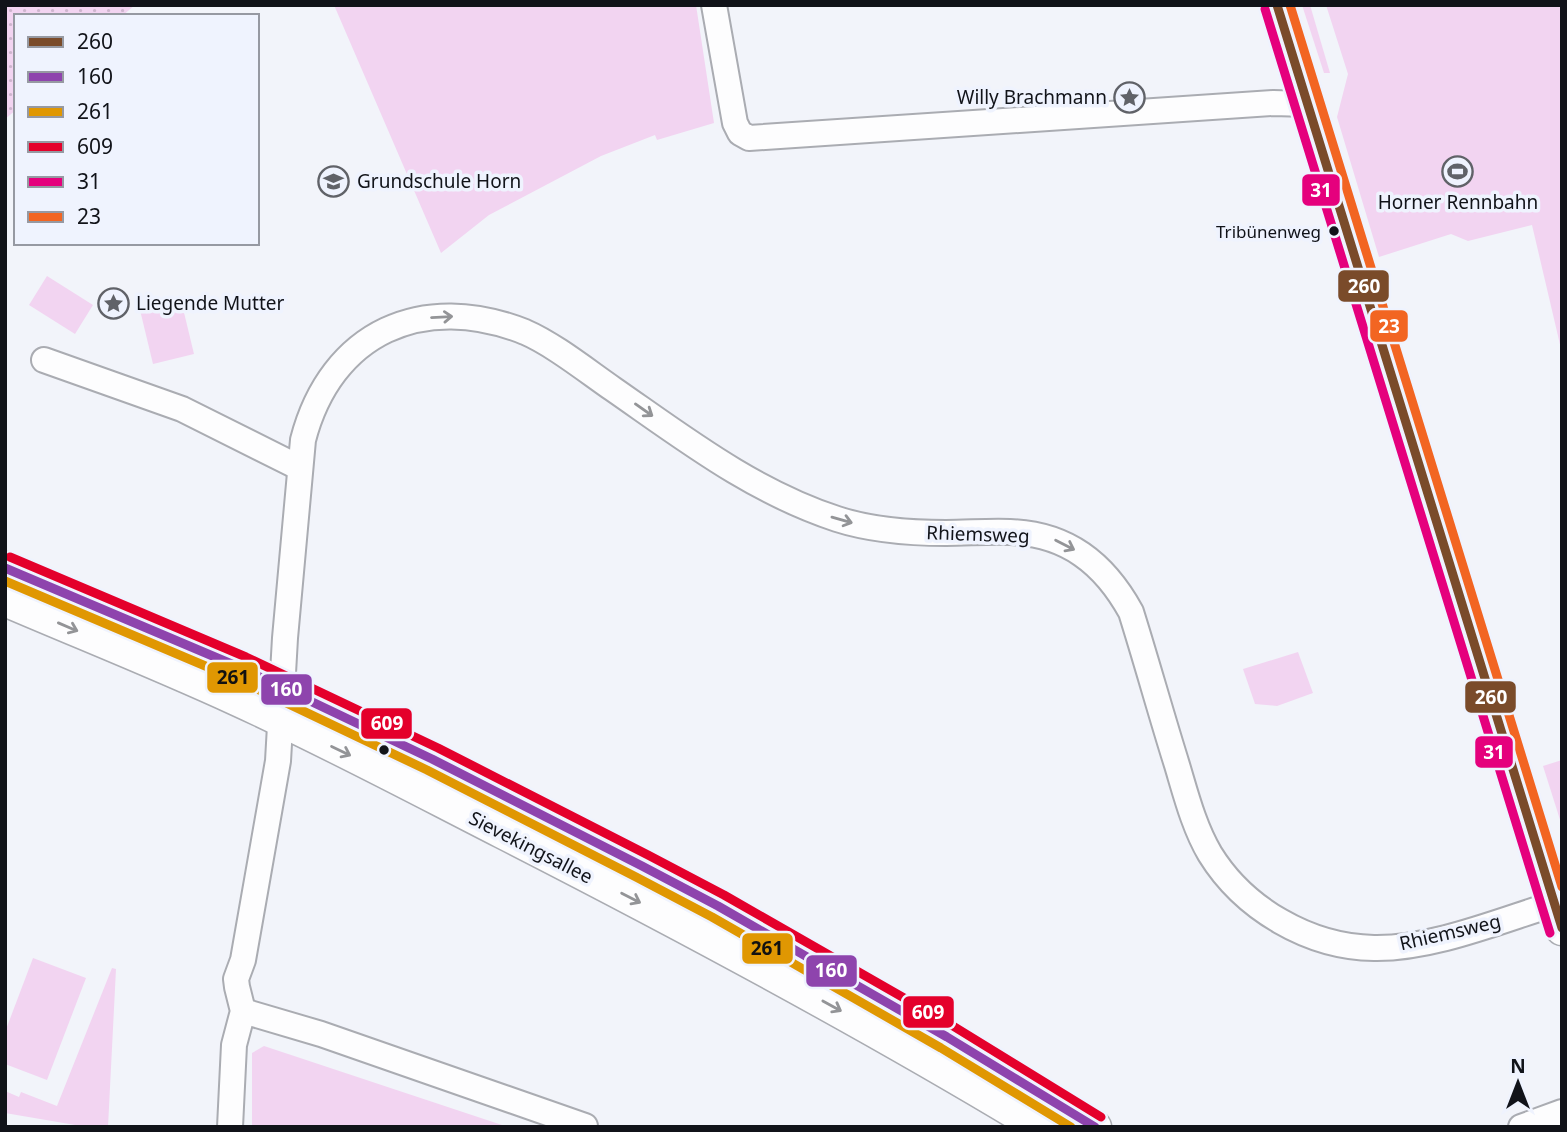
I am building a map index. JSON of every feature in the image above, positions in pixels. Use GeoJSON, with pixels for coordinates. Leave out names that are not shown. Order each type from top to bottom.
{"type":"FeatureCollection","features":[{"type":"Feature","properties":{"kind":"main road"},"geometry":{"type":"LineString","coordinates":[[1277,5],[1558,916]]}},
{"type":"Feature","properties":{"kind":"main road","name":"Sievekingsallee"},"geometry":{"type":"LineString","coordinates":[[5,568],[192,646],[432,759],[718,906],[947,1037],[1096,1127]]}},
{"type":"Feature","properties":{"kind":"main road","name":"Sievekingsallee"},"geometry":{"type":"LineString","coordinates":[[5,600],[222,692],[664,915],[870,1028],[1039,1127]]}},
{"type":"Feature","properties":{"kind":"street"},"geometry":{"type":"LineString","coordinates":[[714,5],[735,123],[740,133],[749,138],[1273,103],[1308,104]]}},
{"type":"Feature","properties":{"kind":"street","name":"Rhiemsweg"},"geometry":{"type":"LineString","coordinates":[[230,1127],[234,1045],[243,1010],[236,979],[243,960],[278,761],[303,440],[309,418],[325,385],[347,358],[377,335],[396,325],[429,318],[449,316],[491,321],[539,339],[725,467],[804,508],[850,523],[893,531],[1032,534],[1053,539],[1089,558],[1107,576],[1130,612],[1188,801],[1211,855],[1233,884],[1259,908],[1298,930],[1323,940],[1374,948],[1402,946],[1558,916]]}},
{"type":"Feature","properties":{"kind":"street"},"geometry":{"type":"LineString","coordinates":[[44,360],[183,409],[300,468]]}},
{"type":"Feature","properties":{"kind":"street"},"geometry":{"type":"LineString","coordinates":[[243,1010],[321,1034],[585,1126]]}},
{"type":"Feature","properties":{"kind":"street"},"geometry":{"type":"LineString","coordinates":[[1521,1127],[1562,1112]]}},
{"type":"Feature","properties":{"kind":"shaded area"},"geometry":{"type":"Polygon","coordinates":[[[5,5],[135,5],[124,14],[14,14],[14,112],[5,119],[5,5]]]}},
{"type":"Feature","properties":{"kind":"shaded area"},"geometry":{"type":"Polygon","coordinates":[[[334,5],[696,5],[714,123],[657,140],[655,135],[601,156],[489,215],[441,253],[334,5]]]}},
{"type":"Feature","properties":{"kind":"shaded area"},"geometry":{"type":"Polygon","coordinates":[[[1302,5],[1310,5],[1330,73],[1324,73],[1302,5]]]}},
{"type":"Feature","properties":{"kind":"shaded area","name":"Horner Rennbahn"},"geometry":{"type":"Polygon","coordinates":[[[1326,5],[1562,5],[1562,353],[1532,225],[1468,241],[1451,234],[1379,257],[1337,117],[1348,74],[1326,5]]]}},
{"type":"Feature","properties":{"kind":"shaded area"},"geometry":{"type":"Polygon","coordinates":[[[47,276],[93,305],[75,334],[29,305],[47,276]]]}},
{"type":"Feature","properties":{"kind":"shaded area"},"geometry":{"type":"Polygon","coordinates":[[[181,300],[194,354],[153,364],[140,310],[181,300]]]}},
{"type":"Feature","properties":{"kind":"shaded area"},"geometry":{"type":"Polygon","coordinates":[[[1298,652],[1313,693],[1277,706],[1255,704],[1243,669],[1298,652]]]}},
{"type":"Feature","properties":{"kind":"shaded area"},"geometry":{"type":"Polygon","coordinates":[[[1562,760],[1562,826],[1543,766],[1562,760]]]}},
{"type":"Feature","properties":{"kind":"shaded area"},"geometry":{"type":"Polygon","coordinates":[[[33,958],[86,978],[47,1080],[5,1064],[5,1032],[33,958]]]}},
{"type":"Feature","properties":{"kind":"shaded area"},"geometry":{"type":"Polygon","coordinates":[[[112,968],[116,969],[108,1127],[87,1127],[5,1113],[5,1091],[19,1097],[21,1092],[57,1106],[112,968]]]}},
{"type":"Feature","properties":{"kind":"shaded area"},"geometry":{"type":"Polygon","coordinates":[[[264,1046],[508,1127],[252,1127],[252,1053],[264,1046]]]}},
{"type":"Feature","properties":{"kind":"transit line","name":"260"},"geometry":{"type":"LineString","coordinates":[[1277,5],[1562,928]]}},
{"type":"Feature","properties":{"kind":"transit line","name":"23"},"geometry":{"type":"LineString","coordinates":[[1290,5],[1562,887]]}},
{"type":"Feature","properties":{"kind":"transit line","name":"31"},"geometry":{"type":"LineString","coordinates":[[1265,9],[1550,933]]}},
{"type":"Feature","properties":{"kind":"transit line","name":"609"},"geometry":{"type":"LineString","coordinates":[[10,557],[246,657],[438,748],[648,855],[724,895],[953,1026],[1101,1117]]}},
{"type":"Feature","properties":{"kind":"transit line","name":"160"},"geometry":{"type":"LineString","coordinates":[[5,568],[241,668],[432,759],[642,866],[718,906],[947,1037],[1095,1127]]}},
{"type":"Feature","properties":{"kind":"transit line","name":"261"},"geometry":{"type":"LineString","coordinates":[[5,581],[236,679],[427,770],[636,877],[712,917],[941,1048],[1071,1127]]}},
{"type":"Feature","properties":{"kind":"place","name":"Willy Brachmann"},"geometry":{"type":"Point","coordinates":[1130,97]}},
{"type":"Feature","properties":{"kind":"place","name":"Horner Rennbahn"},"geometry":{"type":"Point","coordinates":[1458,171]}},
{"type":"Feature","properties":{"kind":"place","name":"Grundschule Horn"},"geometry":{"type":"Point","coordinates":[334,181]}},
{"type":"Feature","properties":{"kind":"place","name":"Tribünenweg"},"geometry":{"type":"Point","coordinates":[1334,231]}},
{"type":"Feature","properties":{"kind":"place","name":"Liegende Mutter"},"geometry":{"type":"Point","coordinates":[113,303]}}]}
